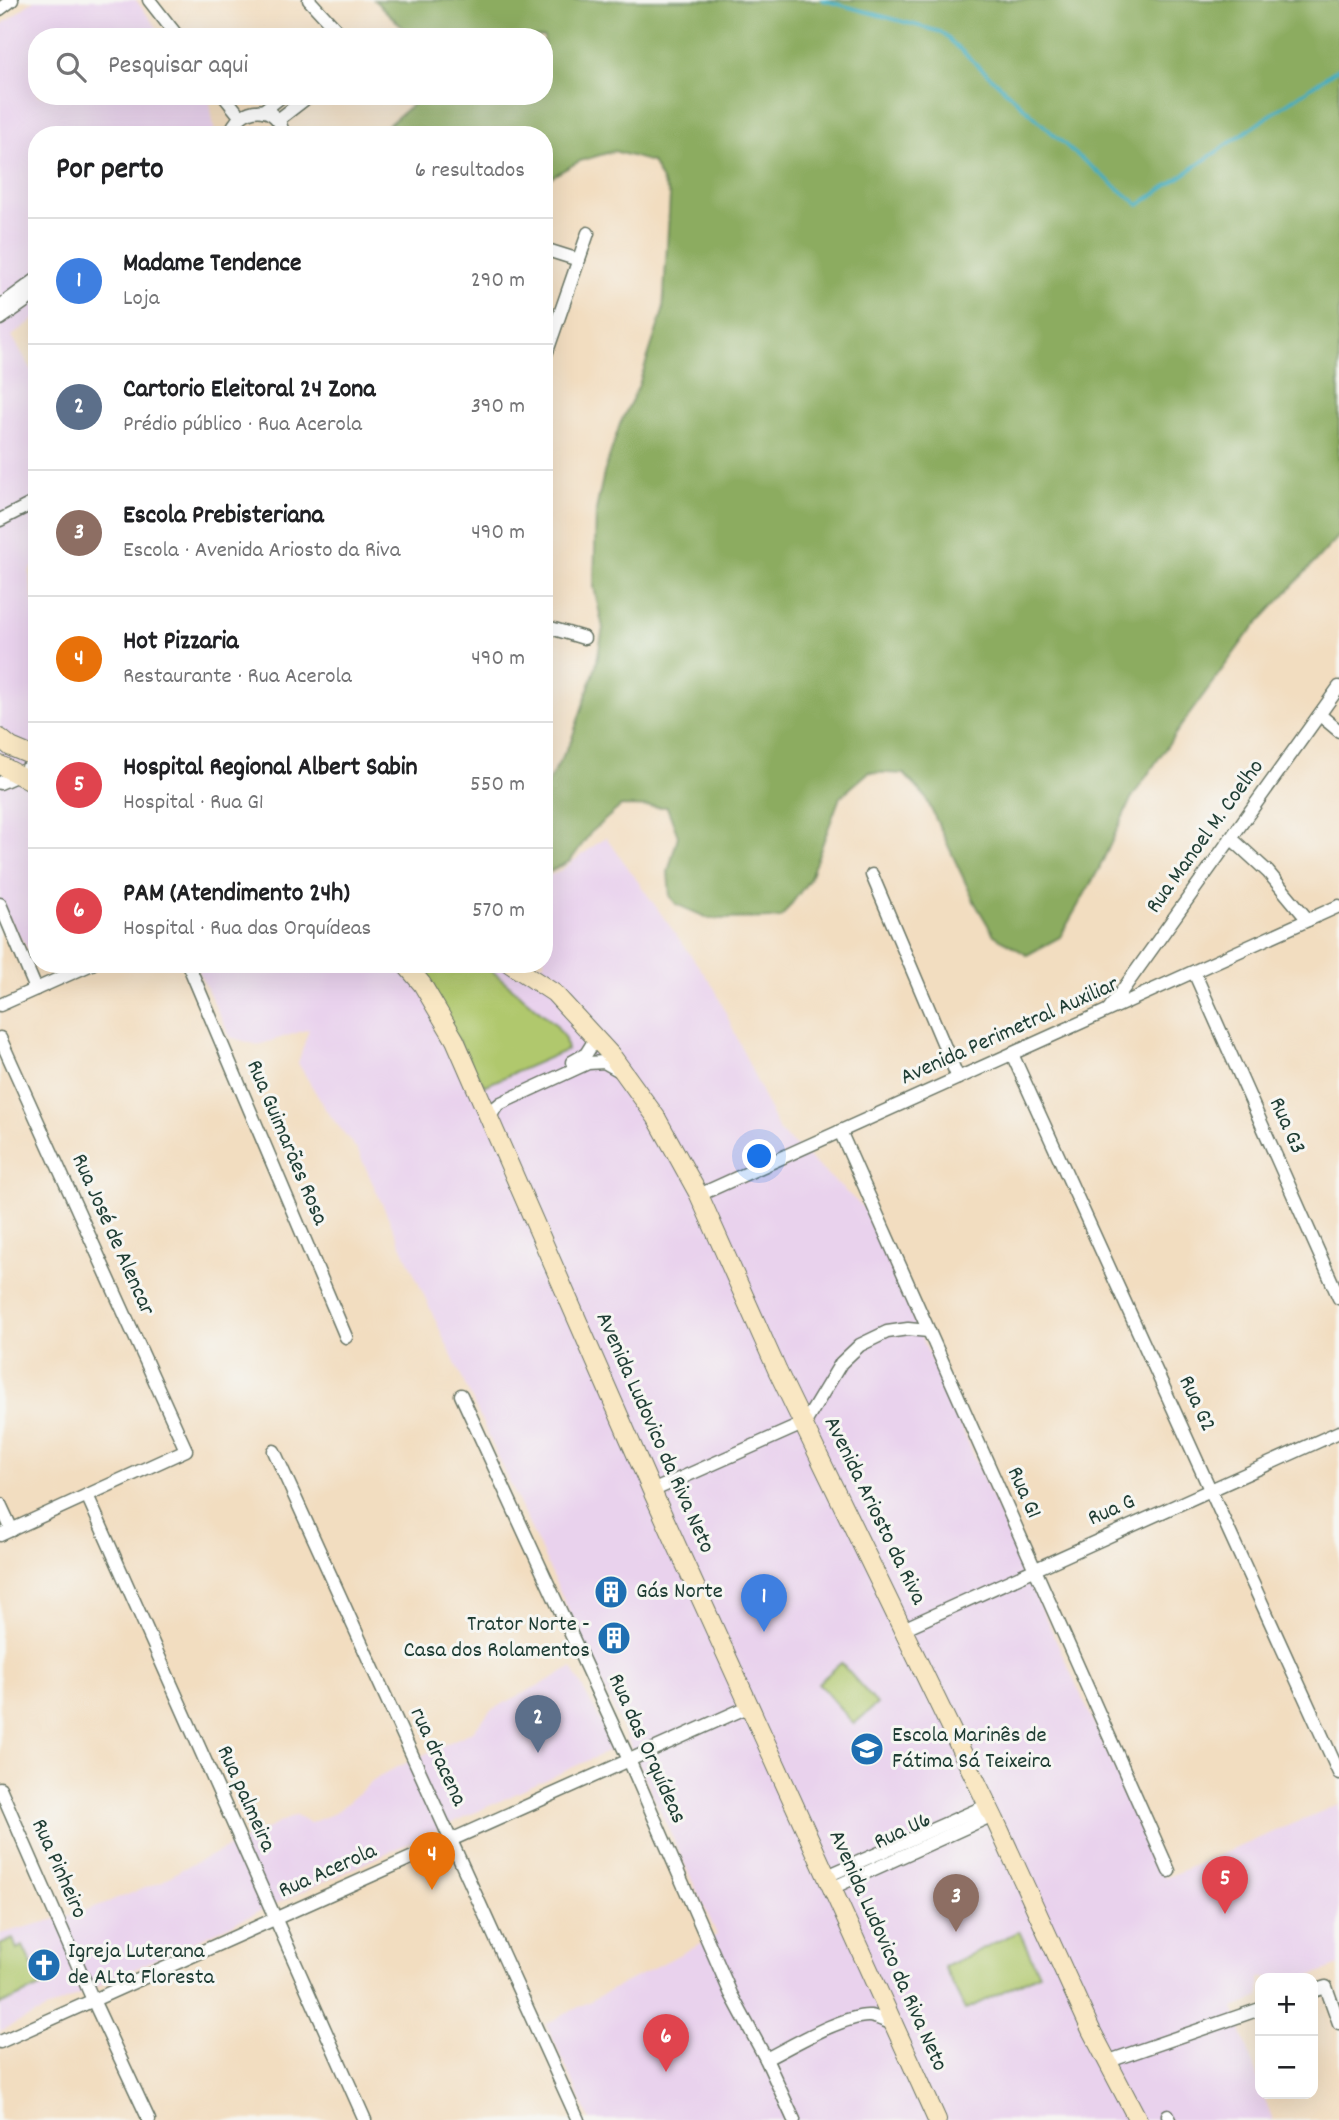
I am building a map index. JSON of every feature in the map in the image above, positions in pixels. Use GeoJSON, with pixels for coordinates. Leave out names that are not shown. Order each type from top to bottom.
{"type":"FeatureCollection","features":[{"type":"Feature","properties":{"kind":"street"},"geometry":{"type":"LineString","coordinates":[[0,9],[12,0]]}},
{"type":"Feature","properties":{"kind":"street"},"geometry":{"type":"LineString","coordinates":[[149,0],[171,28]]}},
{"type":"Feature","properties":{"kind":"street"},"geometry":{"type":"LineString","coordinates":[[309,0],[335,28]]}},
{"type":"Feature","properties":{"kind":"street"},"geometry":{"type":"LineString","coordinates":[[231,105],[240,116]]}},
{"type":"Feature","properties":{"kind":"street"},"geometry":{"type":"LineString","coordinates":[[263,111],[271,105]]}},
{"type":"Feature","properties":{"kind":"street"},"geometry":{"type":"LineString","coordinates":[[278,120],[297,105]]}},
{"type":"Feature","properties":{"kind":"street"},"geometry":{"type":"LineString","coordinates":[[232,126],[240,116],[249,111],[263,111],[278,120],[280,126]]}},
{"type":"Feature","properties":{"kind":"street"},"geometry":{"type":"LineString","coordinates":[[553,334],[588,233]]}},
{"type":"Feature","properties":{"kind":"street"},"geometry":{"type":"LineString","coordinates":[[553,252],[579,260]]}},
{"type":"Feature","properties":{"kind":"street"},"geometry":{"type":"LineString","coordinates":[[0,306],[28,286]]}},
{"type":"Feature","properties":{"kind":"street"},"geometry":{"type":"LineString","coordinates":[[0,319],[28,299]]}},
{"type":"Feature","properties":{"kind":"street"},"geometry":{"type":"LineString","coordinates":[[0,520],[28,506]]}},
{"type":"Feature","properties":{"kind":"street"},"geometry":{"type":"LineString","coordinates":[[553,629],[584,638]]}},
{"type":"Feature","properties":{"kind":"street","name":"Rua Manoel M. Coelho"},"geometry":{"type":"LineString","coordinates":[[1108,1011],[1339,687]]}},
{"type":"Feature","properties":{"kind":"street"},"geometry":{"type":"LineString","coordinates":[[1320,715],[1339,731]]}},
{"type":"Feature","properties":{"kind":"street"},"geometry":{"type":"LineString","coordinates":[[0,738],[28,756]]}},
{"type":"Feature","properties":{"kind":"street"},"geometry":{"type":"LineString","coordinates":[[0,765],[28,780]]}},
{"type":"Feature","properties":{"kind":"street"},"geometry":{"type":"LineString","coordinates":[[0,783],[28,767]]}},
{"type":"Feature","properties":{"kind":"street"},"geometry":{"type":"LineString","coordinates":[[1231,838],[1268,872],[1308,920]]}},
{"type":"Feature","properties":{"kind":"street"},"geometry":{"type":"LineString","coordinates":[[872,875],[958,1078]]}},
{"type":"Feature","properties":{"kind":"street"},"geometry":{"type":"LineString","coordinates":[[0,904],[28,970]]}},
{"type":"Feature","properties":{"kind":"street","name":"Avenida Perimetral Auxiliar"},"geometry":{"type":"LineString","coordinates":[[699,1195],[1339,906]]}},
{"type":"Feature","properties":{"kind":"street","name":"Rua G3"},"geometry":{"type":"LineString","coordinates":[[1194,972],[1339,1298]]}},
{"type":"Feature","properties":{"kind":"street"},"geometry":{"type":"LineString","coordinates":[[29,973],[36,989]]}},
{"type":"Feature","properties":{"kind":"street"},"geometry":{"type":"LineString","coordinates":[[0,1005],[72,973]]}},
{"type":"Feature","properties":{"kind":"street","name":"Rua Guimarães Rosa"},"geometry":{"type":"LineString","coordinates":[[192,973],[346,1338]]}},
{"type":"Feature","properties":{"kind":"street","name":"Avenida Ludovico da Riva Neto"},"geometry":{"type":"LineString","coordinates":[[413,973],[455,1040],[652,1492],[936,2120]]}},
{"type":"Feature","properties":{"kind":"street","name":"Avenida Ariosto da Riva"},"geometry":{"type":"LineString","coordinates":[[524,973],[554,993],[596,1038],[656,1117],[699,1195],[778,1372],[990,1810],[1091,2030],[1138,2120]]}},
{"type":"Feature","properties":{"kind":"street","name":"Rua José de Alencar"},"geometry":{"type":"LineString","coordinates":[[0,1038],[186,1450],[87,1495]]}},
{"type":"Feature","properties":{"kind":"street"},"geometry":{"type":"LineString","coordinates":[[587,1059],[596,1038]]}},
{"type":"Feature","properties":{"kind":"street","name":"Rua G2"},"geometry":{"type":"LineString","coordinates":[[1012,1054],[1339,1773]]}},
{"type":"Feature","properties":{"kind":"street"},"geometry":{"type":"LineString","coordinates":[[489,1119],[495,1108],[501,1104],[544,1079],[587,1059],[611,1064],[626,1076]]}},
{"type":"Feature","properties":{"kind":"street"},"geometry":{"type":"LineString","coordinates":[[478,1094],[495,1096],[544,1079]]}},
{"type":"Feature","properties":{"kind":"street","name":"Rua G1"},"geometry":{"type":"LineString","coordinates":[[839,1131],[1169,1871]]}},
{"type":"Feature","properties":{"kind":"street"},"geometry":{"type":"LineString","coordinates":[[652,1492],[805,1423],[841,1363],[860,1345],[887,1332],[908,1329],[928,1331]]}},
{"type":"Feature","properties":{"kind":"street","name":"Rua das Orquídeas"},"geometry":{"type":"LineString","coordinates":[[461,1395],[629,1760],[731,1994],[766,2059],[794,2120]]}},
{"type":"Feature","properties":{"kind":"street","name":"Rua G"},"geometry":{"type":"LineString","coordinates":[[903,1629],[1339,1432]]}},
{"type":"Feature","properties":{"kind":"street","name":"rua dracena"},"geometry":{"type":"LineString","coordinates":[[274,1451],[578,2120]]}},
{"type":"Feature","properties":{"kind":"street"},"geometry":{"type":"LineString","coordinates":[[0,1504],[6,1533],[87,1495]]}},
{"type":"Feature","properties":{"kind":"street","name":"Rua palmeira"},"geometry":{"type":"LineString","coordinates":[[87,1495],[365,2120]]}},
{"type":"Feature","properties":{"kind":"street","name":"Rua Acerola"},"geometry":{"type":"LineString","coordinates":[[0,2042],[750,1706]]}},
{"type":"Feature","properties":{"kind":"street","name":"Rua Pinheiro"},"geometry":{"type":"LineString","coordinates":[[0,1788],[149,2120]]}},
{"type":"Feature","properties":{"kind":"street","name":"Rua U6"},"geometry":{"type":"LineString","coordinates":[[829,1882],[990,1810]]}},
{"type":"Feature","properties":{"kind":"street"},"geometry":{"type":"LineString","coordinates":[[1318,1990],[1326,1987],[1339,2022]]}},
{"type":"Feature","properties":{"kind":"street"},"geometry":{"type":"LineString","coordinates":[[1109,2061],[1255,2011]]}},
{"type":"Feature","properties":{"kind":"street"},"geometry":{"type":"LineString","coordinates":[[766,2059],[825,2030],[859,2017],[872,2016],[891,2024]]}},
{"type":"Feature","properties":{"kind":"shaded area"},"geometry":{"type":"Polygon","coordinates":[[[34,0],[136,0],[157,28],[28,28],[28,105],[210,105],[214,126],[28,126],[28,324],[12,336],[28,364],[28,950],[0,905],[0,26],[34,0]]]}},
{"type":"Feature","properties":{"kind":"shaded area"},"geometry":{"type":"Polygon","coordinates":[[[606,837],[715,989],[779,1131],[865,1209],[1033,1590],[1165,1878],[1339,1804],[1339,1965],[1318,1973],[1255,1973],[1255,1999],[1234,2008],[1255,2070],[1255,2099],[1265,2099],[1273,2120],[590,2120],[546,2024],[717,1935],[358,1151],[326,1110],[298,1063],[309,1029],[258,1045],[230,1037],[199,973],[553,973],[553,874],[606,837]]]}},
{"type":"Feature","properties":{"kind":"shaded area"},"geometry":{"type":"Polygon","coordinates":[[[572,1668],[615,1748],[0,2031],[0,1934],[76,1914],[161,1882],[182,1869],[296,1815],[310,1823],[335,1813],[379,1776],[473,1731],[491,1710],[572,1668]]]}},
{"type":"Feature","properties":{"kind":"green space"},"geometry":{"type":"Polygon","coordinates":[[[374,0],[1339,0],[1339,536],[1248,634],[1178,730],[1131,799],[1099,869],[1060,937],[1027,955],[994,935],[975,903],[925,796],[904,774],[869,772],[840,797],[809,880],[781,918],[710,919],[676,904],[670,896],[668,872],[678,836],[667,807],[621,806],[592,831],[570,861],[553,870],[553,774],[571,741],[596,666],[603,628],[594,587],[596,510],[604,473],[620,424],[638,387],[663,311],[670,196],[652,162],[614,151],[580,161],[553,176],[553,126],[387,126],[412,105],[553,105],[553,28],[404,28],[374,0]]]}},
{"type":"Feature","properties":{"kind":"green space"},"geometry":{"type":"Polygon","coordinates":[[[419,973],[495,973],[556,1025],[565,1039],[567,1050],[484,1086],[419,973]]]}},
{"type":"Feature","properties":{"kind":"green space"},"geometry":{"type":"Polygon","coordinates":[[[841,1663],[877,1704],[854,1724],[818,1683],[841,1663]]]}},
{"type":"Feature","properties":{"kind":"green space"},"geometry":{"type":"Polygon","coordinates":[[[1019,1931],[1039,1974],[965,2010],[944,1967],[1019,1931]]]}},
{"type":"Feature","properties":{"kind":"green space"},"geometry":{"type":"Polygon","coordinates":[[[13,1939],[17,1949],[23,1946],[42,1986],[0,2005],[0,1945],[13,1939]]]}},
{"type":"Feature","properties":{"kind":"waterway"},"geometry":{"type":"LineString","coordinates":[[823,0],[941,32],[1072,151],[1139,205],[1339,68]]}},
{"type":"Feature","properties":{"kind":"place","name":"Gás Norte"},"geometry":{"type":"Point","coordinates":[611,1592]}},
{"type":"Feature","properties":{"kind":"place","name":"Madame Tendence"},"geometry":{"type":"Point","coordinates":[764,1632]}},
{"type":"Feature","properties":{"kind":"place","name":"Trator Norte - Casa dos Rolamentos"},"geometry":{"type":"Point","coordinates":[614,1638]}},
{"type":"Feature","properties":{"kind":"place","name":"Escola Marinês de Fátima Sá Teixeira"},"geometry":{"type":"Point","coordinates":[867,1749]}},
{"type":"Feature","properties":{"kind":"place","name":"Cartorio Eleitoral 24 Zona"},"geometry":{"type":"Point","coordinates":[538,1753]}},
{"type":"Feature","properties":{"kind":"place","name":"Hot Pizzaria"},"geometry":{"type":"Point","coordinates":[432,1890]}},
{"type":"Feature","properties":{"kind":"place","name":"Hospital Regional Albert Sabin"},"geometry":{"type":"Point","coordinates":[1225,1914]}},
{"type":"Feature","properties":{"kind":"place","name":"Escola Prebisteriana"},"geometry":{"type":"Point","coordinates":[956,1932]}},
{"type":"Feature","properties":{"kind":"place","name":"Igreja Luterana de ALta Floresta"},"geometry":{"type":"Point","coordinates":[44,1965]}},
{"type":"Feature","properties":{"kind":"place","name":"PAM (Atendimento 24h)"},"geometry":{"type":"Point","coordinates":[666,2072]}}]}
